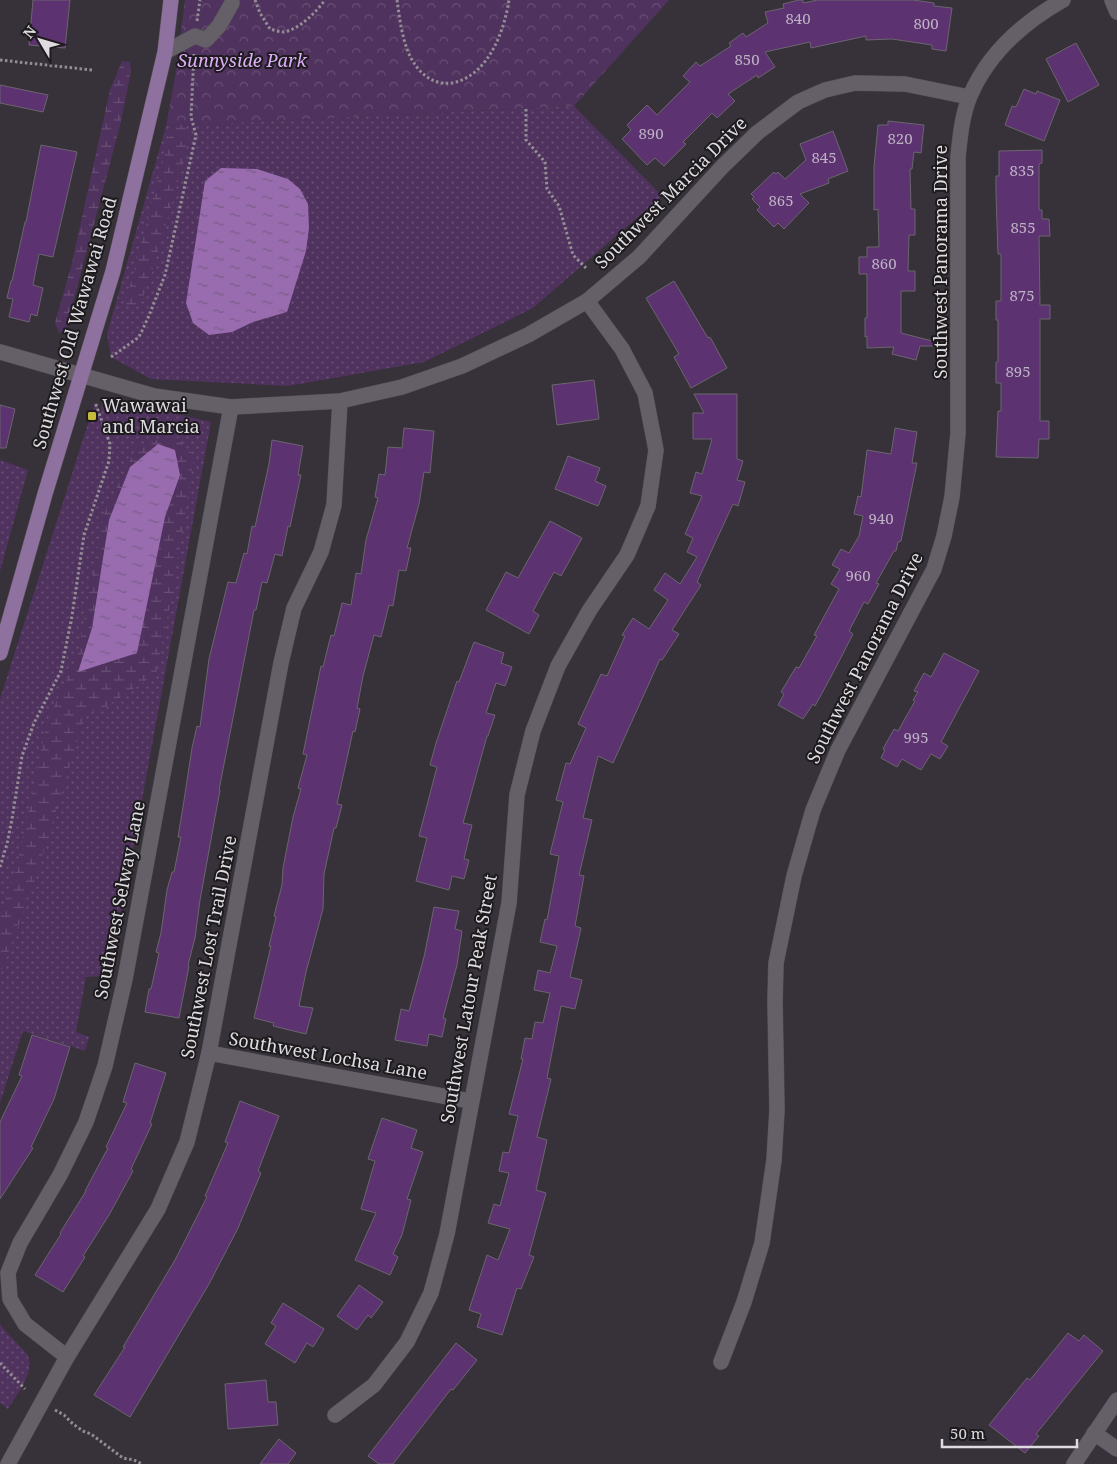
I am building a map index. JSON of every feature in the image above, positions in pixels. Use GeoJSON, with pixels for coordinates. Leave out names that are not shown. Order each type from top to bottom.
{"type":"FeatureCollection","features":[{"type":"Feature","properties":{"kind":"main road","name":"Southwest Old Wawawai Road"},"geometry":{"type":"LineString","coordinates":[[0,652],[113,271],[165,52],[171,0]]}},
{"type":"Feature","properties":{"kind":"street","name":"Southwest Panorama Drive"},"geometry":{"type":"LineString","coordinates":[[721,1362],[744,1302],[762,1243],[774,1160],[777,1110],[776,963],[794,876],[813,810],[838,750],[934,569],[944,536],[952,497],[958,433],[958,157],[962,126],[970,97],[995,54],[1040,13],[1063,0]]}},
{"type":"Feature","properties":{"kind":"street"},"geometry":{"type":"LineString","coordinates":[[1112,0],[1117,12]]}},
{"type":"Feature","properties":{"kind":"street"},"geometry":{"type":"LineString","coordinates":[[165,52],[195,36],[206,40],[219,26],[232,3]]}},
{"type":"Feature","properties":{"kind":"street","name":"Southwest Marcia Drive"},"geometry":{"type":"LineString","coordinates":[[0,352],[154,396],[231,408],[340,401],[402,388],[462,366],[528,335],[588,301],[639,256],[722,167],[757,133],[798,102],[825,90],[855,82],[905,84],[970,97]]}},
{"type":"Feature","properties":{"kind":"street","name":"Southwest Latour Peak Street"},"geometry":{"type":"LineString","coordinates":[[335,1415],[374,1385],[407,1342],[431,1293],[447,1234],[470,1101],[509,903],[517,795],[533,731],[558,666],[589,611],[628,555],[648,506],[656,450],[645,393],[622,349],[588,301]]}},
{"type":"Feature","properties":{"kind":"street","name":"Southwest Lost Trail Drive"},"geometry":{"type":"LineString","coordinates":[[8,1464],[67,1357],[158,1209],[187,1142],[209,1053],[281,662],[294,608],[321,552],[334,506],[340,401]]}},
{"type":"Feature","properties":{"kind":"street","name":"Southwest Selway Lane"},"geometry":{"type":"LineString","coordinates":[[67,1357],[25,1324],[10,1299],[8,1274],[20,1243],[60,1175],[86,1122],[105,1066],[125,979],[231,408]]}},
{"type":"Feature","properties":{"kind":"street","name":"Southwest Lochsa Lane"},"geometry":{"type":"LineString","coordinates":[[209,1053],[470,1101]]}},
{"type":"Feature","properties":{"kind":"street"},"geometry":{"type":"LineString","coordinates":[[1074,1464],[1117,1400]]}},
{"type":"Feature","properties":{"kind":"street"},"geometry":{"type":"LineString","coordinates":[[1094,1432],[1117,1449]]}},
{"type":"Feature","properties":{"kind":"path"},"geometry":{"type":"LineString","coordinates":[[111,357],[139,337],[165,275],[196,135],[191,117],[195,36],[200,0]]}},
{"type":"Feature","properties":{"kind":"path"},"geometry":{"type":"LineString","coordinates":[[255,0],[260,13],[270,29],[283,32],[298,26],[315,13],[325,0]]}},
{"type":"Feature","properties":{"kind":"path"},"geometry":{"type":"LineString","coordinates":[[397,0],[408,51],[416,66],[432,81],[446,84],[461,81],[476,72],[484,63],[497,40],[507,13],[509,0]]}},
{"type":"Feature","properties":{"kind":"path"},"geometry":{"type":"LineString","coordinates":[[0,60],[92,70]]}},
{"type":"Feature","properties":{"kind":"path"},"geometry":{"type":"LineString","coordinates":[[526,109],[526,140],[545,162],[548,190],[559,206],[573,255],[586,268]]}},
{"type":"Feature","properties":{"kind":"path"},"geometry":{"type":"LineString","coordinates":[[0,867],[12,819],[22,756],[34,723],[61,671],[72,616],[84,534],[110,461],[110,444],[95,402]]}},
{"type":"Feature","properties":{"kind":"path"},"geometry":{"type":"LineString","coordinates":[[0,1363],[25,1389]]}},
{"type":"Feature","properties":{"kind":"path"},"geometry":{"type":"LineString","coordinates":[[42,1402],[64,1415],[73,1424],[91,1434],[123,1458],[142,1464]]}},
{"type":"Feature","properties":{"kind":"green space","name":"Sunnyside Park"},"geometry":{"type":"Polygon","coordinates":[[[185,0],[669,0],[574,106],[166,126],[176,72],[185,0]]]}},
{"type":"Feature","properties":{"kind":"green space"},"geometry":{"type":"Polygon","coordinates":[[[122,61],[130,62],[131,71],[120,126],[66,329],[59,333],[55,323],[71,267],[110,90],[122,61]]]}},
{"type":"Feature","properties":{"kind":"green space"},"geometry":{"type":"Polygon","coordinates":[[[574,106],[662,196],[533,308],[424,362],[288,386],[151,379],[111,357],[107,334],[166,126],[574,106]]]}},
{"type":"Feature","properties":{"kind":"green space"},"geometry":{"type":"Polygon","coordinates":[[[177,121],[183,122],[189,137],[151,275],[142,299],[134,308],[125,305],[169,138],[177,121]]]}},
{"type":"Feature","properties":{"kind":"green space"},"geometry":{"type":"Polygon","coordinates":[[[103,397],[211,422],[111,970],[103,976],[86,977],[76,1032],[89,1037],[85,1051],[23,1031],[0,1103],[0,699],[95,402],[100,414],[103,397]]]}},
{"type":"Feature","properties":{"kind":"green space"},"geometry":{"type":"Polygon","coordinates":[[[175,435],[194,456],[174,585],[156,674],[107,706],[86,713],[31,892],[0,974],[0,917],[16,870],[47,722],[78,654],[103,516],[137,446],[175,435]]]}},
{"type":"Feature","properties":{"kind":"green space"},"geometry":{"type":"Polygon","coordinates":[[[0,460],[28,470],[0,571],[0,460]]]}},
{"type":"Feature","properties":{"kind":"green space"},"geometry":{"type":"Polygon","coordinates":[[[0,1324],[26,1353],[29,1363],[24,1384],[8,1409],[0,1403],[0,1324]]]}},
{"type":"Feature","properties":{"kind":"water"},"geometry":{"type":"Polygon","coordinates":[[[221,168],[257,169],[288,179],[300,189],[308,204],[309,228],[306,251],[287,312],[253,322],[232,332],[209,335],[193,323],[186,303],[205,181],[221,168]]]}},
{"type":"Feature","properties":{"kind":"water"},"geometry":{"type":"Polygon","coordinates":[[[158,444],[175,450],[180,475],[165,517],[137,653],[78,672],[92,628],[109,520],[130,467],[158,444]]]}},
{"type":"Feature","properties":{"kind":"building"},"geometry":{"type":"Polygon","coordinates":[[[33,0],[70,0],[65,48],[29,45],[33,0]]]}},
{"type":"Feature","properties":{"kind":"building"},"geometry":{"type":"Polygon","coordinates":[[[803,0],[803,3],[818,0],[913,0],[934,3],[934,6],[952,8],[946,51],[932,49],[932,45],[892,39],[866,40],[866,36],[811,48],[810,42],[765,52],[775,67],[758,78],[757,75],[728,94],[735,101],[717,118],[712,113],[683,142],[686,144],[664,166],[655,158],[647,165],[622,139],[631,130],[627,125],[647,105],[657,115],[690,82],[683,76],[696,62],[700,66],[731,46],[729,43],[743,33],[746,37],[768,23],[765,12],[784,8],[783,4],[803,0]]]}},
{"type":"Feature","properties":{"kind":"building"},"geometry":{"type":"Polygon","coordinates":[[[1076,43],[1099,85],[1068,102],[1046,59],[1076,43]]]}},
{"type":"Feature","properties":{"kind":"building"},"geometry":{"type":"Polygon","coordinates":[[[0,85],[48,95],[43,112],[0,103],[0,85]]]}},
{"type":"Feature","properties":{"kind":"building"},"geometry":{"type":"Polygon","coordinates":[[[1024,89],[1036,94],[1037,91],[1060,100],[1044,141],[1005,125],[1012,106],[1016,107],[1024,89]]]}},
{"type":"Feature","properties":{"kind":"building"},"geometry":{"type":"Polygon","coordinates":[[[888,121],[924,125],[921,153],[914,152],[912,169],[910,169],[911,209],[915,209],[915,235],[909,235],[908,271],[915,271],[915,291],[901,291],[901,333],[936,342],[935,346],[920,346],[916,360],[892,354],[894,347],[867,348],[867,336],[865,337],[867,274],[859,274],[859,257],[867,257],[867,247],[879,247],[878,209],[874,210],[874,167],[878,125],[888,125],[888,121]]]}},
{"type":"Feature","properties":{"kind":"building"},"geometry":{"type":"Polygon","coordinates":[[[833,131],[848,171],[828,179],[829,183],[800,194],[809,203],[784,229],[778,223],[774,227],[757,210],[760,207],[752,199],[754,197],[751,194],[774,172],[776,174],[778,172],[785,179],[806,160],[800,144],[833,131]]]}},
{"type":"Feature","properties":{"kind":"building"},"geometry":{"type":"Polygon","coordinates":[[[41,145],[77,152],[53,257],[39,254],[33,285],[43,288],[37,316],[31,314],[29,322],[9,317],[13,299],[7,298],[26,222],[41,145]]]}},
{"type":"Feature","properties":{"kind":"building"},"geometry":{"type":"Polygon","coordinates":[[[1042,150],[1042,163],[1039,164],[1039,210],[1042,210],[1042,219],[1049,219],[1050,236],[1039,236],[1040,305],[1050,305],[1050,319],[1040,319],[1040,421],[1049,421],[1049,439],[1039,439],[1038,458],[996,457],[998,411],[1001,411],[1001,383],[996,383],[998,320],[996,320],[996,301],[1001,301],[1001,254],[998,254],[996,193],[996,176],[999,176],[999,151],[1042,150]]]}},
{"type":"Feature","properties":{"kind":"building"},"geometry":{"type":"Polygon","coordinates":[[[674,281],[708,338],[710,337],[727,368],[691,388],[674,357],[679,354],[646,298],[674,281]]]}},
{"type":"Feature","properties":{"kind":"building"},"geometry":{"type":"Polygon","coordinates":[[[594,380],[599,419],[557,425],[552,385],[594,380]]]}},
{"type":"Feature","properties":{"kind":"building"},"geometry":{"type":"Polygon","coordinates":[[[694,394],[737,394],[737,459],[743,461],[737,480],[745,482],[738,506],[733,504],[697,582],[701,585],[672,630],[679,634],[662,660],[660,659],[613,763],[598,756],[583,818],[592,820],[579,875],[584,876],[575,926],[581,928],[570,977],[582,980],[575,1009],[561,1006],[547,1078],[551,1079],[537,1137],[547,1140],[536,1190],[546,1193],[529,1255],[534,1257],[521,1289],[517,1288],[502,1335],[477,1327],[481,1314],[469,1310],[487,1255],[498,1260],[510,1229],[488,1223],[494,1204],[500,1206],[509,1173],[499,1171],[503,1152],[509,1153],[518,1116],[509,1114],[523,1059],[521,1059],[525,1038],[532,1039],[535,1022],[543,1023],[550,993],[534,990],[538,970],[550,973],[557,946],[540,942],[545,919],[547,920],[559,856],[550,854],[563,802],[556,800],[566,763],[570,764],[586,728],[578,724],[601,674],[607,676],[625,636],[622,635],[633,618],[649,629],[668,600],[654,590],[665,573],[680,584],[697,557],[687,552],[693,538],[685,534],[702,496],[690,493],[696,472],[702,474],[712,439],[693,439],[693,413],[704,413],[694,394]]]}},
{"type":"Feature","properties":{"kind":"building"},"geometry":{"type":"Polygon","coordinates":[[[0,405],[15,409],[6,448],[0,448],[0,405]]]}},
{"type":"Feature","properties":{"kind":"building"},"geometry":{"type":"Polygon","coordinates":[[[404,428],[434,431],[430,473],[424,472],[419,504],[407,548],[411,548],[406,571],[399,570],[393,606],[389,605],[381,637],[374,635],[363,676],[357,708],[360,709],[355,732],[353,731],[337,804],[342,805],[336,828],[334,828],[324,874],[323,909],[299,1006],[313,1008],[306,1034],[273,1026],[274,1023],[254,1018],[271,946],[269,946],[276,917],[274,916],[282,885],[283,868],[293,817],[301,789],[298,788],[307,755],[303,754],[321,666],[323,667],[331,635],[334,636],[342,603],[351,605],[356,573],[361,574],[366,540],[378,498],[375,497],[379,474],[385,475],[388,447],[402,448],[404,428]]]}},
{"type":"Feature","properties":{"kind":"building"},"geometry":{"type":"Polygon","coordinates":[[[895,428],[917,432],[912,463],[917,463],[901,541],[898,542],[896,551],[894,551],[876,583],[879,584],[868,604],[864,602],[849,631],[853,634],[815,706],[813,704],[803,719],[778,705],[784,694],[781,692],[796,667],[799,668],[817,636],[814,635],[839,589],[831,584],[840,569],[832,565],[841,549],[849,553],[859,536],[863,516],[854,514],[858,496],[861,497],[867,450],[891,454],[895,428]]]}},
{"type":"Feature","properties":{"kind":"building"},"geometry":{"type":"Polygon","coordinates":[[[272,440],[303,446],[298,475],[301,475],[290,527],[288,526],[282,556],[275,554],[267,583],[262,582],[256,610],[254,610],[219,790],[195,938],[188,965],[179,1018],[145,1012],[159,953],[156,952],[161,933],[167,890],[172,872],[174,872],[181,837],[178,837],[192,748],[197,726],[200,727],[209,659],[228,582],[236,583],[244,553],[247,554],[252,526],[255,527],[269,464],[272,440]]]}},
{"type":"Feature","properties":{"kind":"building"},"geometry":{"type":"Polygon","coordinates":[[[568,456],[600,468],[595,481],[606,486],[598,506],[555,489],[568,456]]]}},
{"type":"Feature","properties":{"kind":"building"},"geometry":{"type":"Polygon","coordinates":[[[550,521],[582,538],[561,576],[554,572],[533,611],[539,615],[529,634],[486,610],[506,572],[518,578],[550,521]]]}},
{"type":"Feature","properties":{"kind":"building"},"geometry":{"type":"Polygon","coordinates":[[[474,642],[504,653],[501,663],[512,667],[505,686],[496,683],[486,713],[495,715],[487,736],[463,823],[472,825],[464,859],[469,860],[464,879],[452,876],[449,890],[416,881],[427,838],[419,836],[437,767],[430,765],[436,743],[457,681],[459,682],[474,642]]]}},
{"type":"Feature","properties":{"kind":"building"},"geometry":{"type":"Polygon","coordinates":[[[944,653],[979,671],[941,742],[948,746],[940,759],[931,754],[921,770],[902,759],[897,767],[881,758],[885,750],[883,749],[894,729],[898,731],[915,701],[913,700],[918,692],[914,691],[924,673],[931,677],[944,653]]]}},
{"type":"Feature","properties":{"kind":"building"},"geometry":{"type":"Polygon","coordinates":[[[434,907],[459,911],[455,929],[462,931],[457,965],[443,1018],[446,1019],[442,1037],[429,1034],[427,1046],[395,1040],[401,1009],[409,1011],[424,957],[434,907]]]}},
{"type":"Feature","properties":{"kind":"building"},"geometry":{"type":"Polygon","coordinates":[[[32,1035],[70,1047],[54,1099],[31,1147],[33,1148],[0,1199],[0,1122],[22,1076],[19,1075],[32,1035]]]}},
{"type":"Feature","properties":{"kind":"building"},"geometry":{"type":"Polygon","coordinates":[[[135,1063],[166,1073],[150,1123],[152,1124],[131,1169],[133,1171],[109,1215],[83,1256],[85,1257],[63,1292],[35,1275],[86,1191],[108,1148],[106,1147],[127,1103],[123,1102],[135,1063]]]}},
{"type":"Feature","properties":{"kind":"building"},"geometry":{"type":"Polygon","coordinates":[[[240,1101],[279,1116],[258,1171],[261,1173],[238,1228],[209,1284],[130,1417],[94,1395],[125,1347],[123,1347],[175,1260],[207,1197],[205,1196],[228,1143],[225,1142],[240,1101]]]}},
{"type":"Feature","properties":{"kind":"building"},"geometry":{"type":"Polygon","coordinates":[[[382,1118],[417,1130],[411,1148],[423,1152],[407,1199],[411,1200],[402,1235],[393,1254],[398,1257],[390,1275],[355,1260],[376,1213],[361,1209],[375,1161],[368,1159],[382,1118]]]}},
{"type":"Feature","properties":{"kind":"building"},"geometry":{"type":"Polygon","coordinates":[[[359,1285],[383,1302],[371,1318],[368,1315],[357,1330],[337,1316],[359,1285]]]}},
{"type":"Feature","properties":{"kind":"building"},"geometry":{"type":"Polygon","coordinates":[[[283,1303],[324,1329],[313,1347],[307,1343],[295,1363],[265,1344],[276,1326],[271,1323],[283,1303]]]}},
{"type":"Feature","properties":{"kind":"building"},"geometry":{"type":"Polygon","coordinates":[[[1068,1333],[1079,1341],[1084,1335],[1103,1351],[1036,1434],[1039,1436],[1025,1453],[989,1425],[1027,1378],[1030,1380],[1068,1333]]]}},
{"type":"Feature","properties":{"kind":"building"},"geometry":{"type":"Polygon","coordinates":[[[456,1343],[477,1360],[453,1390],[451,1389],[393,1464],[379,1464],[368,1456],[456,1343]]]}},
{"type":"Feature","properties":{"kind":"building"},"geometry":{"type":"Polygon","coordinates":[[[266,1380],[268,1402],[276,1402],[278,1425],[228,1429],[225,1384],[266,1380]]]}},
{"type":"Feature","properties":{"kind":"building"},"geometry":{"type":"Polygon","coordinates":[[[279,1439],[296,1453],[288,1464],[260,1464],[279,1439]]]}},
{"type":"Feature","properties":{"kind":"place","name":"Wawawai and Marcia"},"geometry":{"type":"Point","coordinates":[92,416]}}]}
